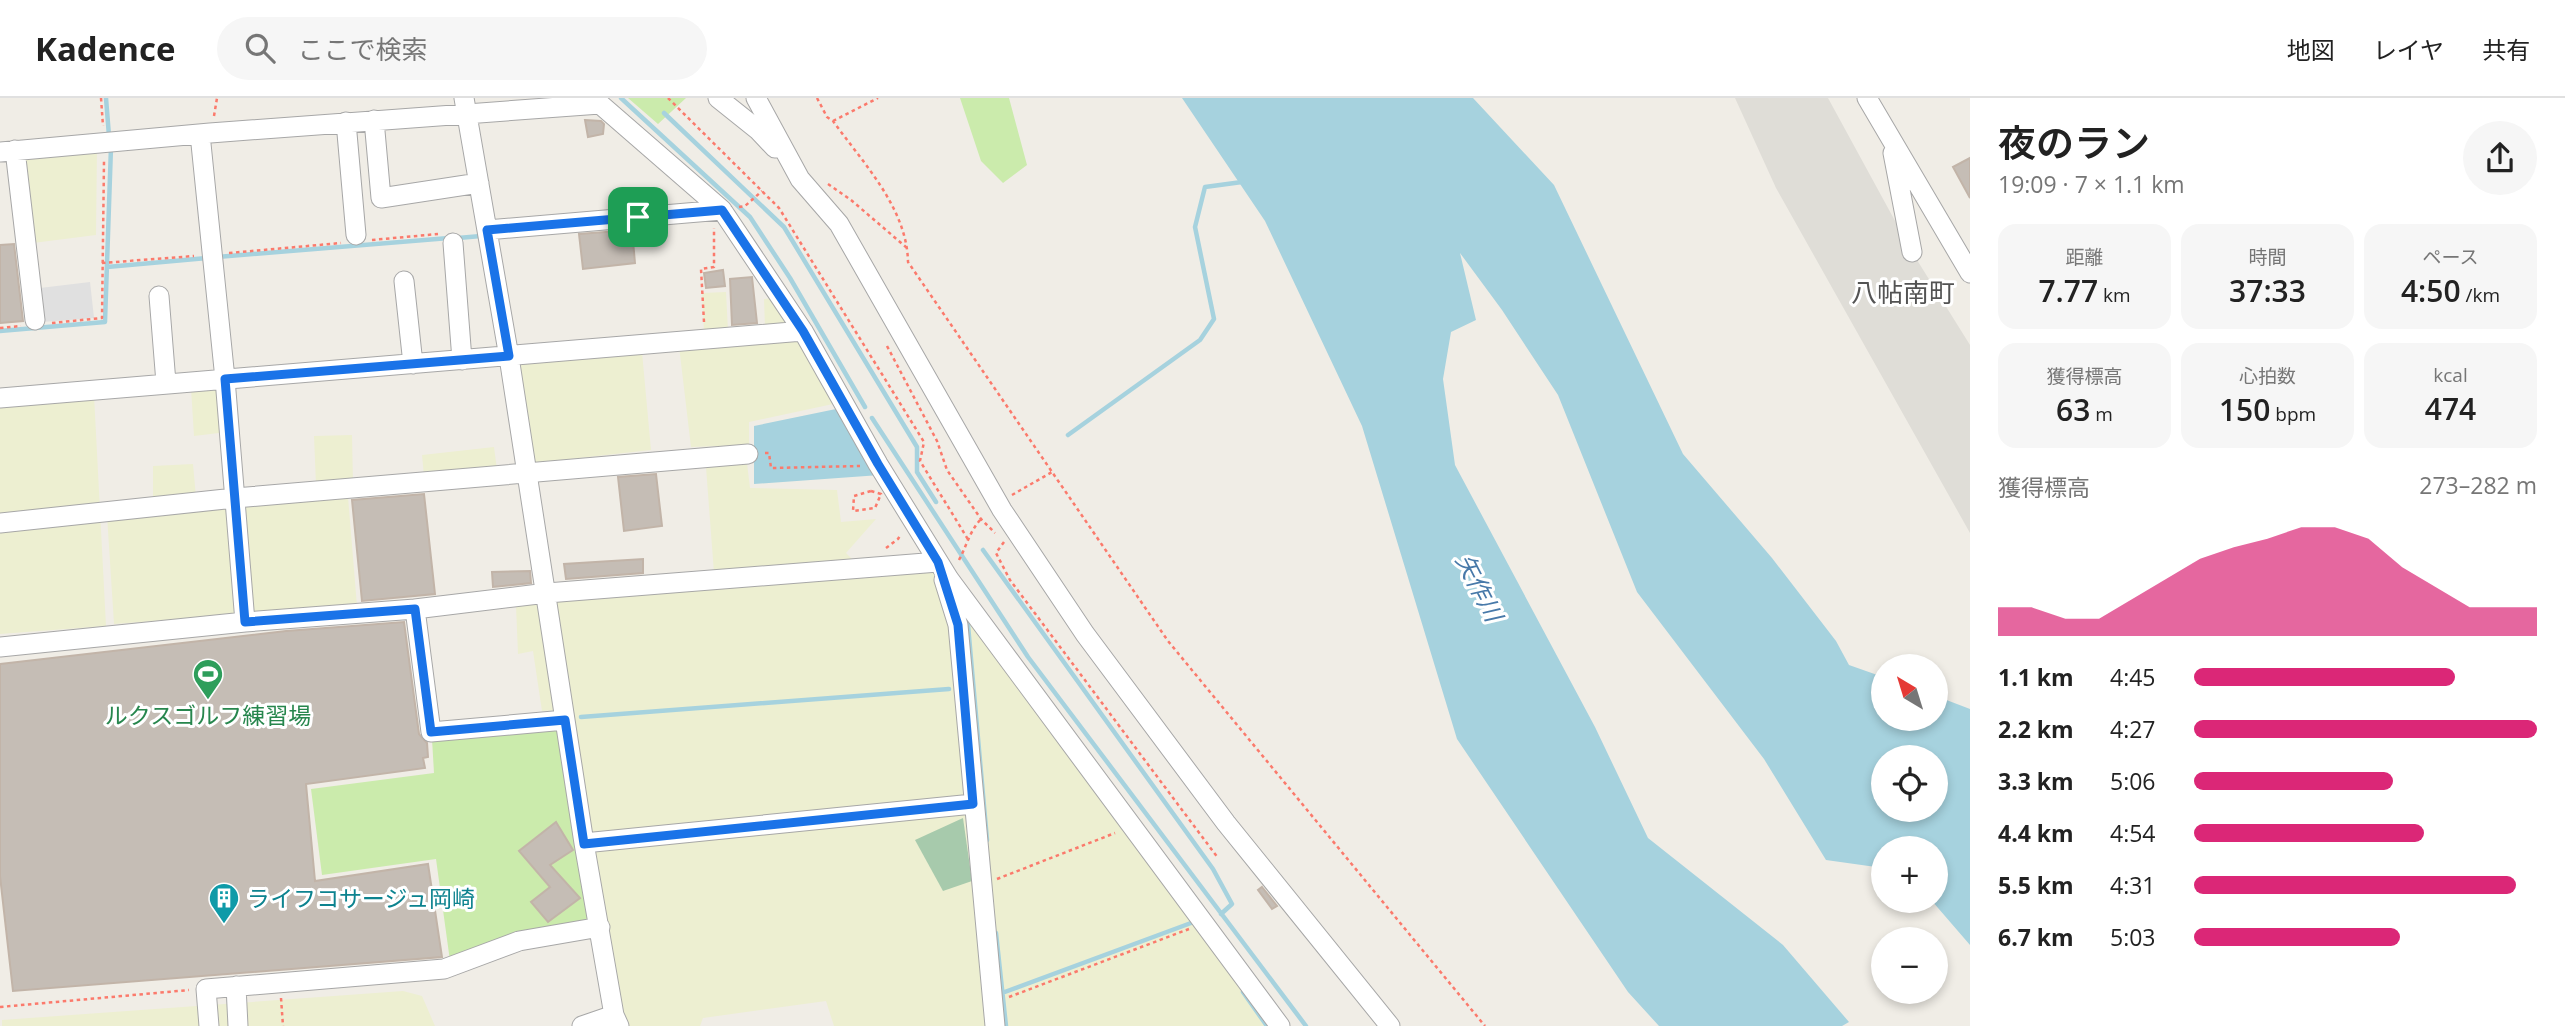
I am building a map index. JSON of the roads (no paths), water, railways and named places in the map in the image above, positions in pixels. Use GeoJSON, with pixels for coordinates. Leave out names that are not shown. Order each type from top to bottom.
{"type":"FeatureCollection","features":[{"type":"Feature","properties":{"kind":"street"},"geometry":{"type":"LineString","coordinates":[[719,98],[758,130],[839,224],[998,503],[1085,634],[1226,823],[1390,1026]]}},
{"type":"Feature","properties":{"kind":"street"},"geometry":{"type":"LineString","coordinates":[[756,98],[797,174]]}},
{"type":"Feature","properties":{"kind":"street"},"geometry":{"type":"LineString","coordinates":[[1867,98],[1970,273]]}},
{"type":"Feature","properties":{"kind":"street"},"geometry":{"type":"LineString","coordinates":[[35,320],[7,151],[374,120],[465,105],[600,104],[718,210],[803,331],[878,464],[944,571],[1280,1026]]}},
{"type":"Feature","properties":{"kind":"street"},"geometry":{"type":"LineString","coordinates":[[465,105],[509,356],[584,844],[617,1020],[582,1026]]}},
{"type":"Feature","properties":{"kind":"street"},"geometry":{"type":"LineString","coordinates":[[374,120],[381,198],[479,183]]}},
{"type":"Feature","properties":{"kind":"street"},"geometry":{"type":"LineString","coordinates":[[346,122],[356,235]]}},
{"type":"Feature","properties":{"kind":"street"},"geometry":{"type":"LineString","coordinates":[[201,134],[245,622]]}},
{"type":"Feature","properties":{"kind":"street"},"geometry":{"type":"LineString","coordinates":[[1890,138],[1912,252]]}},
{"type":"Feature","properties":{"kind":"street"},"geometry":{"type":"LineString","coordinates":[[487,230],[718,210]]}},
{"type":"Feature","properties":{"kind":"street"},"geometry":{"type":"LineString","coordinates":[[453,243],[462,360]]}},
{"type":"Feature","properties":{"kind":"street"},"geometry":{"type":"LineString","coordinates":[[404,281],[413,364]]}},
{"type":"Feature","properties":{"kind":"street"},"geometry":{"type":"LineString","coordinates":[[159,296],[166,383]]}},
{"type":"Feature","properties":{"kind":"street"},"geometry":{"type":"LineString","coordinates":[[0,398],[803,331]]}},
{"type":"Feature","properties":{"kind":"street"},"geometry":{"type":"LineString","coordinates":[[0,523],[235,498],[748,454]]}},
{"type":"Feature","properties":{"kind":"street"},"geometry":{"type":"LineString","coordinates":[[0,647],[245,622],[415,609],[547,593],[944,571]]}},
{"type":"Feature","properties":{"kind":"street"},"geometry":{"type":"LineString","coordinates":[[944,571],[958,625],[995,1026]]}},
{"type":"Feature","properties":{"kind":"street"},"geometry":{"type":"LineString","coordinates":[[415,609],[431,732],[565,720]]}},
{"type":"Feature","properties":{"kind":"street"},"geometry":{"type":"LineString","coordinates":[[584,844],[973,804]]}},
{"type":"Feature","properties":{"kind":"street"},"geometry":{"type":"LineString","coordinates":[[209,1026],[206,989],[443,969],[519,942],[600,926]]}},
{"type":"Feature","properties":{"kind":"street"},"geometry":{"type":"LineString","coordinates":[[236,986],[238,1026]]}},
{"type":"Feature","properties":{"kind":"water","name":"矢作川"},"geometry":{"type":"Polygon","coordinates":[[[1182,98],[1473,98],[1554,185],[1683,454],[1772,558],[1836,641],[1849,665],[1871,673],[1871,732],[1948,732],[1948,701],[1970,709],[1970,945],[1942,913],[1948,913],[1948,836],[1871,836],[1871,866],[1826,860],[1764,759],[1637,592],[1558,395],[1502,310],[1460,253],[1476,320],[1451,332],[1443,379],[1455,465],[1595,727],[1648,838],[1783,945],[1849,1022],[1842,1026],[1659,1026],[1628,992],[1457,739],[1362,426],[1265,221],[1182,98]]]}},
{"type":"Feature","properties":{"kind":"water"},"geometry":{"type":"Polygon","coordinates":[[[836,409],[880,475],[754,484],[754,426],[836,409]]]}},
{"type":"Feature","properties":{"kind":"waterway"},"geometry":{"type":"LineString","coordinates":[[106,98],[109,136]]}},
{"type":"Feature","properties":{"kind":"waterway"},"geometry":{"type":"LineString","coordinates":[[621,98],[750,217],[790,278],[865,407]]}},
{"type":"Feature","properties":{"kind":"waterway"},"geometry":{"type":"LineString","coordinates":[[664,113],[784,227],[917,447],[917,472],[936,502]]}},
{"type":"Feature","properties":{"kind":"waterway"},"geometry":{"type":"LineString","coordinates":[[0,331],[105,322],[111,147]]}},
{"type":"Feature","properties":{"kind":"waterway"},"geometry":{"type":"LineString","coordinates":[[1068,435],[1200,340],[1214,319],[1195,227],[1205,187],[1242,182]]}},
{"type":"Feature","properties":{"kind":"waterway"},"geometry":{"type":"LineString","coordinates":[[458,238],[481,236]]}},
{"type":"Feature","properties":{"kind":"waterway"},"geometry":{"type":"LineString","coordinates":[[217,257],[449,238]]}},
{"type":"Feature","properties":{"kind":"waterway"},"geometry":{"type":"LineString","coordinates":[[107,267],[207,258]]}},
{"type":"Feature","properties":{"kind":"waterway"},"geometry":{"type":"LineString","coordinates":[[872,418],[1028,657],[1306,1026]]}},
{"type":"Feature","properties":{"kind":"waterway"},"geometry":{"type":"LineString","coordinates":[[983,550],[1213,869],[1232,904],[1221,914]]}},
{"type":"Feature","properties":{"kind":"waterway"},"geometry":{"type":"LineString","coordinates":[[968,625],[987,840]]}},
{"type":"Feature","properties":{"kind":"waterway"},"geometry":{"type":"LineString","coordinates":[[581,717],[949,689]]}},
{"type":"Feature","properties":{"kind":"waterway"},"geometry":{"type":"LineString","coordinates":[[1002,993],[1191,923]]}},
{"type":"Feature","properties":{"kind":"waterway"},"geometry":{"type":"LineString","coordinates":[[996,933],[1006,1026]]}},
{"type":"Feature","properties":{"kind":"waterway"},"geometry":{"type":"LineString","coordinates":[[1243,992],[1267,1026]]}},
{"type":"Feature","properties":{"kind":"place","name":"ルクスゴルフ練習場"},"geometry":{"type":"Point","coordinates":[208,701]}},
{"type":"Feature","properties":{"kind":"place","name":"ライフコサージュ岡崎"},"geometry":{"type":"Point","coordinates":[224,925]}},
{"type":"Feature","properties":{"kind":"district","name":"八帖南町"},"geometry":{"type":"Point","coordinates":[1903,292]}}]}
